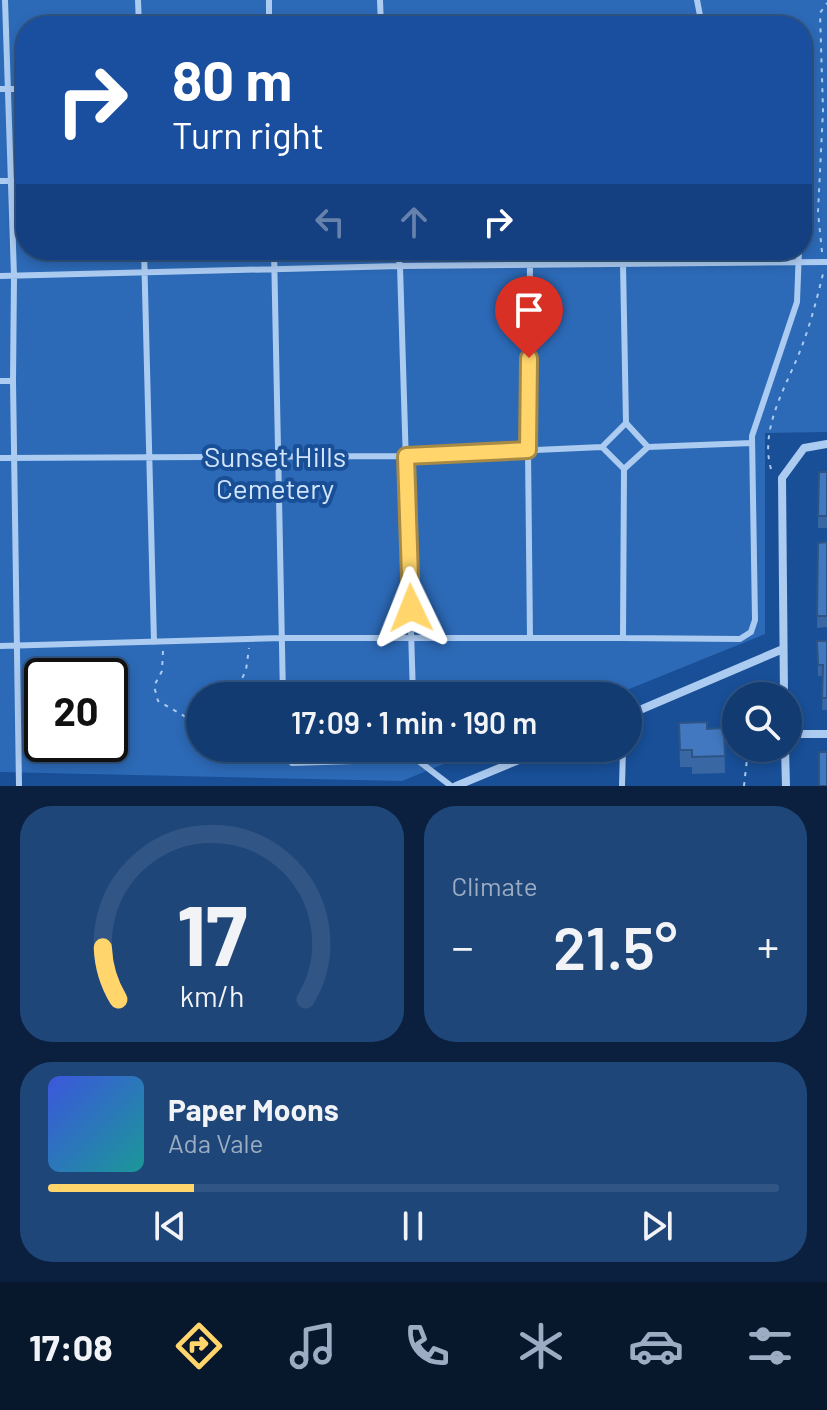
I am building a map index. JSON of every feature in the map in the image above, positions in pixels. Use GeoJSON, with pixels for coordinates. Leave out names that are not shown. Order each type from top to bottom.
{"type":"FeatureCollection","features":[{"type":"Feature","properties":{"kind":"street"},"geometry":{"type":"LineString","coordinates":[[784,682],[782,478],[804,448],[827,444]]}},
{"type":"Feature","properties":{"kind":"street"},"geometry":{"type":"LineString","coordinates":[[642,709],[783,649]]}},
{"type":"Feature","properties":{"kind":"street"},"geometry":{"type":"LineString","coordinates":[[802,734],[827,734]]}},
{"type":"Feature","properties":{"kind":"street"},"geometry":{"type":"LineString","coordinates":[[453,786],[513,762]]}},
{"type":"Feature","properties":{"kind":"street"},"geometry":{"type":"LineString","coordinates":[[785,762],[786,786]]}},
{"type":"Feature","properties":{"kind":"lane"},"geometry":{"type":"LineString","coordinates":[[5,0],[4,89],[14,276],[19,786]]}},
{"type":"Feature","properties":{"kind":"lane"},"geometry":{"type":"LineString","coordinates":[[0,181],[16,181]]}},
{"type":"Feature","properties":{"kind":"lane"},"geometry":{"type":"LineString","coordinates":[[144,260],[154,642]]}},
{"type":"Feature","properties":{"kind":"lane"},"geometry":{"type":"LineString","coordinates":[[274,260],[283,682]]}},
{"type":"Feature","properties":{"kind":"lane"},"geometry":{"type":"LineString","coordinates":[[399,260],[413,682]]}},
{"type":"Feature","properties":{"kind":"lane"},"geometry":{"type":"LineString","coordinates":[[0,276],[400,266],[825,262]]}},
{"type":"Feature","properties":{"kind":"lane"},"geometry":{"type":"LineString","coordinates":[[0,646],[282,638],[740,639],[751,632],[755,620],[752,443],[797,302],[799,263]]}},
{"type":"Feature","properties":{"kind":"lane"},"geometry":{"type":"LineString","coordinates":[[623,264],[626,423],[648,447]]}},
{"type":"Feature","properties":{"kind":"lane"},"geometry":{"type":"LineString","coordinates":[[530,265],[530,638]]}},
{"type":"Feature","properties":{"kind":"lane"},"geometry":{"type":"LineString","coordinates":[[0,381],[13,381]]}},
{"type":"Feature","properties":{"kind":"lane"},"geometry":{"type":"LineString","coordinates":[[0,458],[406,456],[602,447],[626,423]]}},
{"type":"Feature","properties":{"kind":"lane"},"geometry":{"type":"LineString","coordinates":[[624,469],[648,447],[752,443]]}},
{"type":"Feature","properties":{"kind":"lane"},"geometry":{"type":"LineString","coordinates":[[602,447],[624,469],[623,638]]}},
{"type":"Feature","properties":{"kind":"lane"},"geometry":{"type":"LineString","coordinates":[[291,762],[323,762]]}},
{"type":"Feature","properties":{"kind":"lane"},"geometry":{"type":"LineString","coordinates":[[420,762],[453,786]]}},
{"type":"Feature","properties":{"kind":"lane"},"geometry":{"type":"LineString","coordinates":[[622,786],[623,762]]}},
{"type":"Feature","properties":{"kind":"path"},"geometry":{"type":"LineString","coordinates":[[771,469],[768,457],[771,422],[811,319],[825,262],[818,212],[823,110],[820,13],[827,3]]}},
{"type":"Feature","properties":{"kind":"path"},"geometry":{"type":"LineString","coordinates":[[240,682],[246,670],[250,639]]}},
{"type":"Feature","properties":{"kind":"path"},"geometry":{"type":"LineString","coordinates":[[164,642],[162,671],[154,686],[158,701],[186,717]]}},
{"type":"Feature","properties":{"kind":"path"},"geometry":{"type":"LineString","coordinates":[[744,786],[747,762]]}},
{"type":"Feature","properties":{"kind":"green space","name":"Sunset Hills Cemetery"},"geometry":{"type":"Polygon","coordinates":[[[0,0],[827,0],[827,432],[765,433],[765,634],[642,684],[186,682],[186,762],[449,762],[402,781],[0,772],[0,0]]]}},
{"type":"Feature","properties":{"kind":"building"},"geometry":{"type":"Polygon","coordinates":[[[819,472],[827,472],[827,516],[818,516],[819,472]]]}},
{"type":"Feature","properties":{"kind":"building"},"geometry":{"type":"Polygon","coordinates":[[[827,542],[827,616],[817,616],[818,543],[827,542]]]}},
{"type":"Feature","properties":{"kind":"building"},"geometry":{"type":"Polygon","coordinates":[[[817,641],[827,641],[827,698],[822,698],[823,665],[818,665],[817,641]]]}},
{"type":"Feature","properties":{"kind":"building"},"geometry":{"type":"Polygon","coordinates":[[[707,722],[707,729],[722,728],[722,756],[692,757],[692,750],[680,750],[679,723],[707,722]]]}},
{"type":"Feature","properties":{"kind":"building"},"geometry":{"type":"Polygon","coordinates":[[[819,752],[827,752],[827,786],[819,786],[819,752]]]}},
{"type":"Feature","properties":{"kind":"route"},"geometry":{"type":"LineString","coordinates":[[411,608],[406,456],[528,450],[529,358]]}}]}
